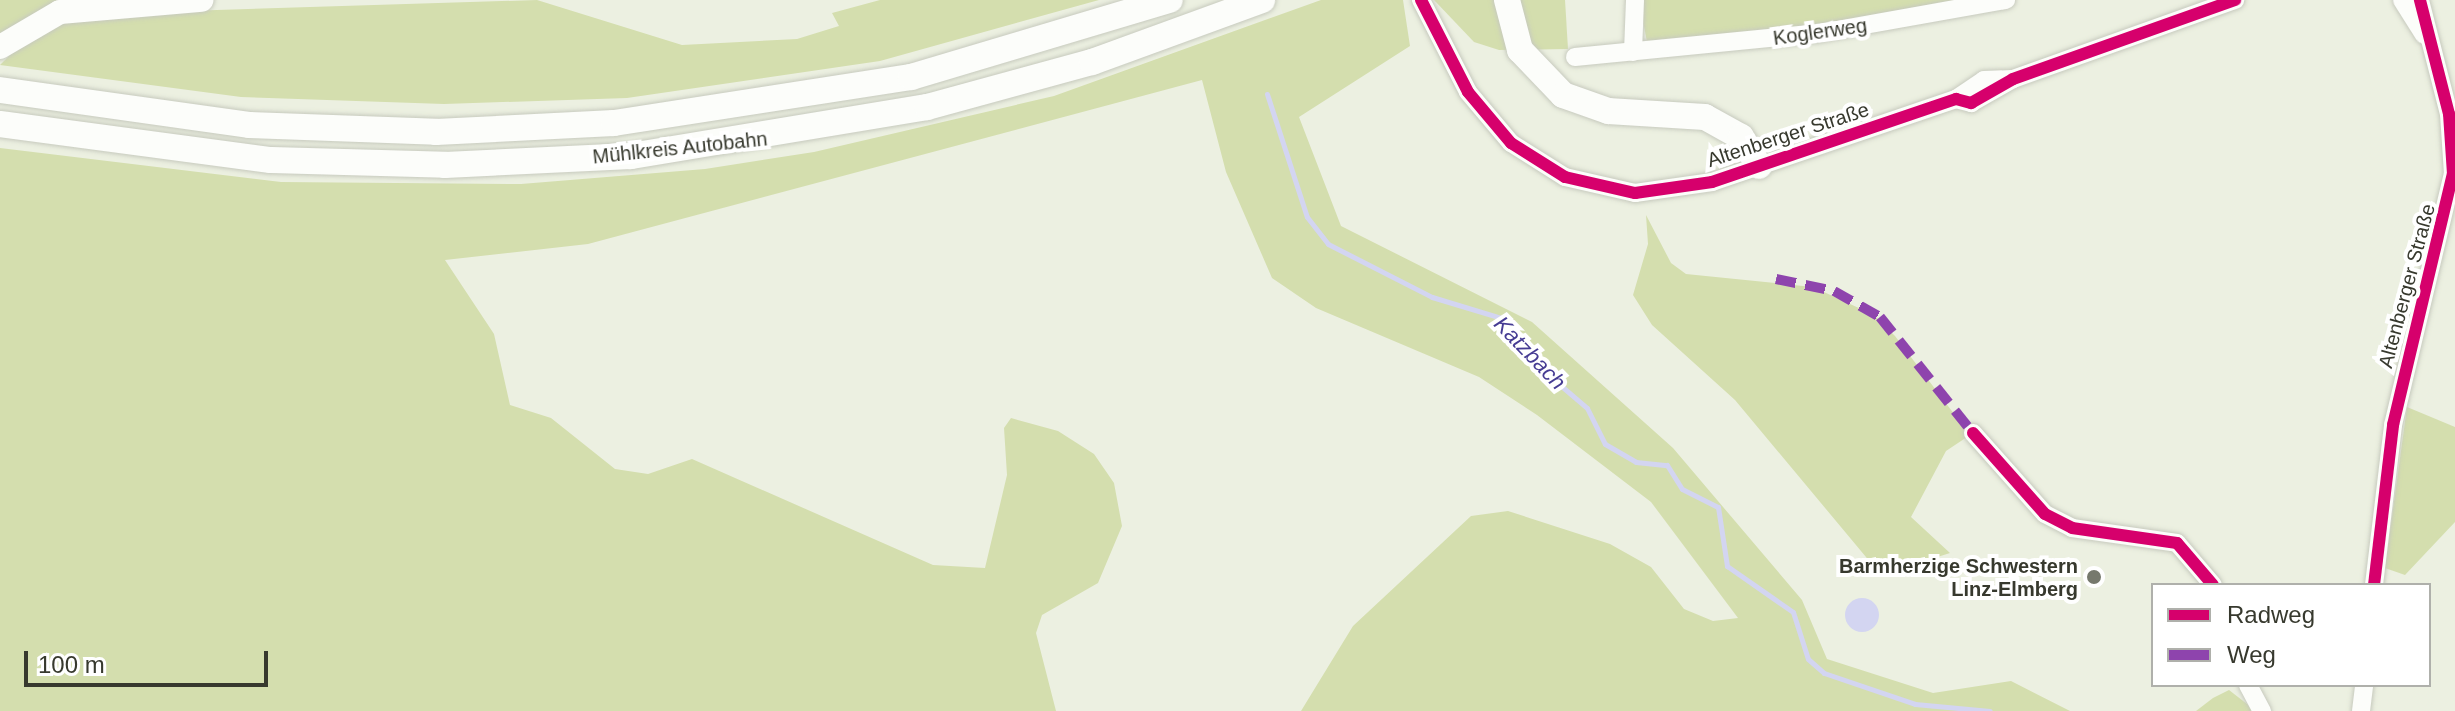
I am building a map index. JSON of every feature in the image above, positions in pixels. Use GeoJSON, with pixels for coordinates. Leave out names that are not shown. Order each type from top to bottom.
{"type":"FeatureCollection","features":[{"type":"Feature","properties":{"kind":"highway","name":"Mühlkreis Autobahn"},"geometry":{"type":"LineString","coordinates":[[0,90],[84,104],[336,130],[614,123],[911,77],[1170,0]]}},
{"type":"Feature","properties":{"kind":"highway","name":"Mühlkreis Autobahn"},"geometry":{"type":"LineString","coordinates":[[0,124],[78,138],[271,160],[430,165],[698,149],[853,124],[1005,88],[1262,0]]}},
{"type":"Feature","properties":{"kind":"highway"},"geometry":{"type":"LineString","coordinates":[[1507,0],[1520,50],[1563,95],[1608,111],[1705,117],[1741,137],[1759,166]]}},
{"type":"Feature","properties":{"kind":"main road"},"geometry":{"type":"LineString","coordinates":[[0,47],[60,12],[201,0]]}},
{"type":"Feature","properties":{"kind":"street","name":"Altenberger Straße"},"geometry":{"type":"LineString","coordinates":[[1421,0],[1485,117],[1552,171],[1593,187],[1648,193],[1759,166],[1956,99],[1984,80],[2013,79],[2235,0]]}},
{"type":"Feature","properties":{"kind":"street"},"geometry":{"type":"LineString","coordinates":[[1633,52],[1635,0]]}},
{"type":"Feature","properties":{"kind":"street","name":"Koglerweg"},"geometry":{"type":"LineString","coordinates":[[1575,57],[1820,33],[2006,0]]}},
{"type":"Feature","properties":{"kind":"street","name":"Altenberger Straße"},"geometry":{"type":"LineString","coordinates":[[2402,0],[2424,35]]}},
{"type":"Feature","properties":{"kind":"street","name":"Altenberger Straße"},"geometry":{"type":"LineString","coordinates":[[2374,583],[2393,425],[2453,181],[2449,114],[2424,35],[2420,0]]}},
{"type":"Feature","properties":{"kind":"street"},"geometry":{"type":"LineString","coordinates":[[1973,433],[2045,514],[2072,528],[2177,543],[2211,583]]}},
{"type":"Feature","properties":{"kind":"street"},"geometry":{"type":"LineString","coordinates":[[2249,687],[2262,711]]}},
{"type":"Feature","properties":{"kind":"street"},"geometry":{"type":"LineString","coordinates":[[2361,711],[2364,687]]}},
{"type":"Feature","properties":{"kind":"green space"},"geometry":{"type":"Polygon","coordinates":[[[0,0],[78,0],[51,6],[0,37],[0,0]]]}},
{"type":"Feature","properties":{"kind":"green space"},"geometry":{"type":"Polygon","coordinates":[[[537,0],[682,45],[797,39],[839,26],[832,13],[880,0],[1099,0],[880,61],[627,98],[444,104],[241,97],[0,65],[21,44],[68,21],[122,13],[537,0]]]}},
{"type":"Feature","properties":{"kind":"green space"},"geometry":{"type":"Polygon","coordinates":[[[1321,0],[1403,0],[1410,46],[1299,117],[1341,226],[1532,322],[1673,448],[1802,600],[1827,659],[1933,693],[2011,681],[2070,711],[1301,711],[1353,626],[1471,516],[1508,511],[1610,544],[1651,567],[1684,609],[1713,621],[1738,618],[1651,502],[1537,415],[1479,377],[1316,308],[1272,278],[1226,172],[1202,80],[588,244],[445,260],[494,334],[510,405],[551,418],[615,469],[648,474],[692,459],[933,565],[985,568],[1007,475],[1004,428],[1011,418],[1058,431],[1094,454],[1114,483],[1122,526],[1098,583],[1042,615],[1036,633],[1056,711],[0,711],[0,148],[281,182],[521,184],[705,169],[814,152],[1054,96],[1321,0]]]}},
{"type":"Feature","properties":{"kind":"green space"},"geometry":{"type":"Polygon","coordinates":[[[1434,0],[1565,0],[1568,49],[1499,50],[1474,42],[1434,0]]]}},
{"type":"Feature","properties":{"kind":"green space"},"geometry":{"type":"Polygon","coordinates":[[[1639,0],[1974,0],[1828,25],[1647,42],[1639,0]]]}},
{"type":"Feature","properties":{"kind":"green space"},"geometry":{"type":"Polygon","coordinates":[[[1646,215],[1671,263],[1686,274],[1813,287],[1874,315],[1895,336],[1970,435],[1946,451],[1911,517],[1950,553],[1881,575],[1735,400],[1652,325],[1633,295],[1648,244],[1646,215]]]}},
{"type":"Feature","properties":{"kind":"green space"},"geometry":{"type":"Polygon","coordinates":[[[2407,407],[2455,427],[2455,522],[2405,575],[2385,568],[2407,407]]]}},
{"type":"Feature","properties":{"kind":"green space"},"geometry":{"type":"Polygon","coordinates":[[[2229,690],[2256,711],[2196,711],[2213,698],[2229,690]]]}},
{"type":"Feature","properties":{"kind":"water"},"geometry":{"type":"Polygon","coordinates":[[[1862,598],[1874,603],[1879,615],[1874,627],[1862,632],[1850,627],[1845,615],[1850,603],[1862,598]]]}},
{"type":"Feature","properties":{"kind":"waterway","name":"Katzbach"},"geometry":{"type":"LineString","coordinates":[[1267,94],[1307,217],[1328,244],[1432,297],[1501,318],[1539,367],[1587,408],[1605,444],[1636,462],[1667,465],[1682,489],[1718,507],[1727,566],[1793,612],[1808,659],[1824,673],[1915,704],[1990,711]]}},
{"type":"Feature","properties":{"kind":"marked path"},"geometry":{"type":"LineString","coordinates":[[1776,279],[1834,291],[1880,317],[1973,433]]}},
{"type":"Feature","properties":{"kind":"cycle path"},"geometry":{"type":"LineString","coordinates":[[1421,0],[1468,92],[1511,143],[1565,177],[1635,193],[1712,182],[1956,99],[1971,103],[2013,79],[2235,0]]}},
{"type":"Feature","properties":{"kind":"cycle path"},"geometry":{"type":"LineString","coordinates":[[2374,583],[2393,425],[2453,174],[2449,114],[2420,0]]}},
{"type":"Feature","properties":{"kind":"cycle path"},"geometry":{"type":"LineString","coordinates":[[1973,433],[2045,514],[2072,528],[2177,543],[2211,583]]}},
{"type":"Feature","properties":{"kind":"place","name":"Barmherzige Schwestern Linz-Elmberg"},"geometry":{"type":"Point","coordinates":[2094,577]}}]}
